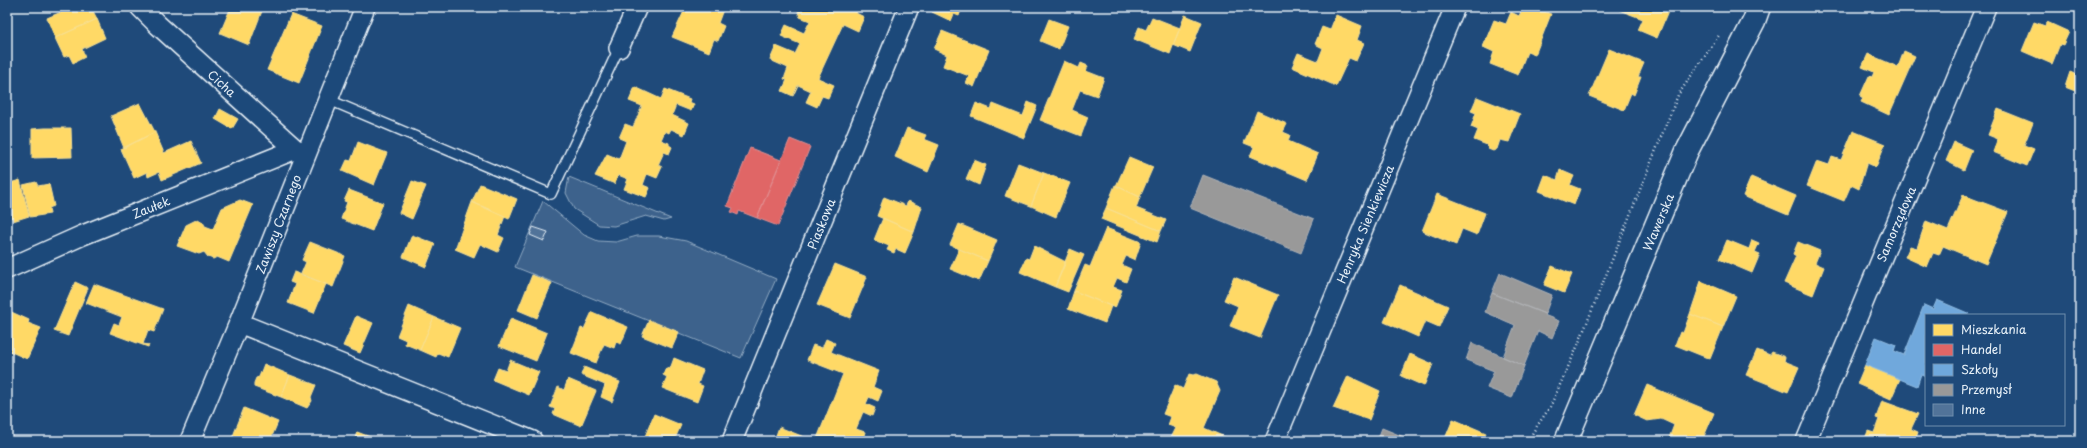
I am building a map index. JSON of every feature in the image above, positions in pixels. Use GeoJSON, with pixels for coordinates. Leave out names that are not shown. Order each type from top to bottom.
{"type":"FeatureCollection","features":[{"type":"Feature","properties":{"kind":"street","name":"Cicha"},"geometry":{"type":"LineString","coordinates":[[140,7],[300,153]]}},
{"type":"Feature","properties":{"kind":"street","name":"Zawiszy Czarnego"},"geometry":{"type":"LineString","coordinates":[[190,441],[239,323],[300,153],[327,98],[365,7]]}},
{"type":"Feature","properties":{"kind":"street"},"geometry":{"type":"LineString","coordinates":[[619,48],[637,7]]}},
{"type":"Feature","properties":{"kind":"street","name":"Piaskowa"},"geometry":{"type":"LineString","coordinates":[[732,441],[909,7]]}},
{"type":"Feature","properties":{"kind":"street","name":"Henryka Sienkiewicza"},"geometry":{"type":"LineString","coordinates":[[1275,441],[1455,7]]}},
{"type":"Feature","properties":{"kind":"street","name":"Wawerska"},"geometry":{"type":"LineString","coordinates":[[1566,441],[1687,151],[1754,21],[1759,7]]}},
{"type":"Feature","properties":{"kind":"street","name":"Samorządowa"},"geometry":{"type":"LineString","coordinates":[[1806,441],[1986,7]]}},
{"type":"Feature","properties":{"kind":"street","name":"Zaułek"},"geometry":{"type":"LineString","coordinates":[[7,269],[83,235],[300,153]]}},
{"type":"Feature","properties":{"kind":"street"},"geometry":{"type":"LineString","coordinates":[[239,323],[533,441]]}},
{"type":"Feature","properties":{"kind":"lane"},"geometry":{"type":"LineString","coordinates":[[327,98],[551,194],[619,48]]}},
{"type":"Feature","properties":{"kind":"path"},"geometry":{"type":"LineString","coordinates":[[1529,441],[1533,432],[1550,407],[1578,345],[1678,95],[1724,28]]}},
{"type":"Feature","properties":{"kind":"shaded area"},"geometry":{"type":"Polygon","coordinates":[[[569,177],[671,219],[664,221],[646,216],[614,226],[599,225],[574,209],[566,193],[569,177]]]}},
{"type":"Feature","properties":{"kind":"shaded area"},"geometry":{"type":"Polygon","coordinates":[[[543,201],[584,235],[598,241],[616,242],[637,236],[659,236],[686,241],[776,279],[741,358],[515,267],[543,201]]]}},
{"type":"Feature","properties":{"kind":"building: Mieszkania"},"geometry":{"type":"Polygon","coordinates":[[[73,7],[91,7],[97,19],[55,38],[47,18],[73,7]]]}},
{"type":"Feature","properties":{"kind":"building: Mieszkania"},"geometry":{"type":"Polygon","coordinates":[[[231,7],[253,7],[262,11],[249,45],[220,33],[231,7]]]}},
{"type":"Feature","properties":{"kind":"building: Mieszkania"},"geometry":{"type":"Polygon","coordinates":[[[686,7],[724,7],[718,23],[724,26],[718,41],[714,39],[709,52],[672,37],[686,7]]]}},
{"type":"Feature","properties":{"kind":"building: Mieszkania"},"geometry":{"type":"Polygon","coordinates":[[[800,7],[815,9],[816,7],[843,7],[846,9],[847,7],[859,7],[856,13],[864,17],[858,31],[843,24],[818,78],[834,85],[828,98],[822,96],[817,107],[806,102],[811,91],[798,85],[793,96],[782,91],[787,80],[784,79],[788,68],[770,60],[776,46],[795,54],[800,44],[781,36],[786,25],[804,33],[810,21],[800,17],[798,12],[800,7]]]}},
{"type":"Feature","properties":{"kind":"building: Mieszkania"},"geometry":{"type":"Polygon","coordinates":[[[934,7],[962,7],[959,16],[954,14],[951,21],[932,12],[934,7]]]}},
{"type":"Feature","properties":{"kind":"building: Mieszkania"},"geometry":{"type":"Polygon","coordinates":[[[1523,7],[1534,7],[1551,14],[1535,55],[1527,52],[1518,75],[1490,64],[1494,52],[1483,47],[1494,20],[1506,24],[1511,12],[1519,16],[1523,7]]]}},
{"type":"Feature","properties":{"kind":"building: Mieszkania"},"geometry":{"type":"Polygon","coordinates":[[[1621,7],[1670,7],[1657,38],[1638,30],[1643,19],[1619,10],[1621,7]]]}},
{"type":"Feature","properties":{"kind":"building: Mieszkania"},"geometry":{"type":"Polygon","coordinates":[[[291,14],[322,26],[299,83],[267,70],[291,14]]]}},
{"type":"Feature","properties":{"kind":"building: Mieszkania"},"geometry":{"type":"Polygon","coordinates":[[[1185,15],[1202,22],[1190,52],[1173,45],[1185,15]]]}},
{"type":"Feature","properties":{"kind":"building: Mieszkania"},"geometry":{"type":"Polygon","coordinates":[[[1336,15],[1362,26],[1357,40],[1364,43],[1356,61],[1349,58],[1336,86],[1292,67],[1298,53],[1318,61],[1323,48],[1315,44],[1322,27],[1330,30],[1336,15]]]}},
{"type":"Feature","properties":{"kind":"building: Mieszkania"},"geometry":{"type":"Polygon","coordinates":[[[1152,17],[1180,28],[1170,54],[1134,39],[1139,27],[1146,30],[1152,17]]]}},
{"type":"Feature","properties":{"kind":"building: Mieszkania"},"geometry":{"type":"Polygon","coordinates":[[[97,19],[105,38],[82,49],[85,57],[73,63],[69,55],[64,57],[55,38],[97,19]]]}},
{"type":"Feature","properties":{"kind":"building: Mieszkania"},"geometry":{"type":"Polygon","coordinates":[[[1049,19],[1068,26],[1059,49],[1040,41],[1049,19]]]}},
{"type":"Feature","properties":{"kind":"building: Mieszkania"},"geometry":{"type":"Polygon","coordinates":[[[2034,22],[2045,26],[2047,22],[2069,32],[2063,45],[2060,44],[2052,64],[2022,51],[2034,22]]]}},
{"type":"Feature","properties":{"kind":"building: Mieszkania"},"geometry":{"type":"Polygon","coordinates":[[[942,31],[989,50],[974,87],[966,83],[969,76],[943,66],[947,55],[934,49],[942,31]]]}},
{"type":"Feature","properties":{"kind":"building: Mieszkania"},"geometry":{"type":"Polygon","coordinates":[[[1609,49],[1644,63],[1638,77],[1641,77],[1634,95],[1631,93],[1624,110],[1589,96],[1609,49]]]}},
{"type":"Feature","properties":{"kind":"building: Mieszkania"},"geometry":{"type":"Polygon","coordinates":[[[1904,51],[1915,56],[1889,115],[1861,102],[1863,98],[1860,96],[1869,76],[1872,77],[1874,72],[1862,67],[1868,54],[1898,67],[1904,51]]]}},
{"type":"Feature","properties":{"kind":"building: Mieszkania"},"geometry":{"type":"Polygon","coordinates":[[[1064,61],[1079,68],[1081,63],[1088,66],[1086,71],[1104,78],[1097,96],[1080,90],[1072,110],[1088,117],[1081,136],[1040,120],[1064,61]]]}},
{"type":"Feature","properties":{"kind":"building: Mieszkania"},"geometry":{"type":"Polygon","coordinates":[[[2080,66],[2080,93],[2065,87],[2070,72],[2077,75],[2080,66]]]}},
{"type":"Feature","properties":{"kind":"building: Mieszkania"},"geometry":{"type":"Polygon","coordinates":[[[635,87],[661,99],[665,89],[690,99],[689,102],[694,104],[691,111],[676,105],[672,115],[689,123],[684,135],[671,129],[669,133],[665,131],[661,140],[669,143],[672,147],[669,154],[664,152],[658,165],[662,167],[657,178],[647,174],[643,185],[650,188],[646,197],[624,189],[628,179],[618,175],[615,184],[595,176],[607,154],[619,159],[626,141],[619,138],[625,124],[633,127],[642,106],[629,101],[635,87]]]}},
{"type":"Feature","properties":{"kind":"building: Mieszkania"},"geometry":{"type":"Polygon","coordinates":[[[1477,97],[1520,114],[1509,142],[1500,140],[1497,149],[1493,151],[1488,149],[1487,145],[1474,140],[1478,130],[1471,127],[1476,113],[1471,111],[1477,97]]]}},
{"type":"Feature","properties":{"kind":"building: Mieszkania"},"geometry":{"type":"Polygon","coordinates":[[[1028,102],[1037,106],[1024,138],[971,116],[976,103],[991,109],[993,104],[1023,116],[1028,102]]]}},
{"type":"Feature","properties":{"kind":"building: Mieszkania"},"geometry":{"type":"Polygon","coordinates":[[[140,103],[155,132],[124,148],[111,116],[140,103]]]}},
{"type":"Feature","properties":{"kind":"building: Mieszkania"},"geometry":{"type":"Polygon","coordinates":[[[220,109],[238,119],[232,129],[215,119],[220,109]]]}},
{"type":"Feature","properties":{"kind":"building: Mieszkania"},"geometry":{"type":"Polygon","coordinates":[[[1998,109],[2033,123],[2024,145],[2034,149],[2027,166],[1993,152],[1998,139],[1988,135],[1998,109]]]}},
{"type":"Feature","properties":{"kind":"building: Mieszkania"},"geometry":{"type":"Polygon","coordinates":[[[1257,111],[1287,124],[1283,132],[1290,135],[1288,141],[1318,154],[1307,180],[1250,156],[1254,147],[1244,143],[1257,111]]]}},
{"type":"Feature","properties":{"kind":"building: Mieszkania"},"geometry":{"type":"Polygon","coordinates":[[[71,128],[72,157],[32,158],[32,129],[71,128]]]}},
{"type":"Feature","properties":{"kind":"building: Mieszkania"},"geometry":{"type":"Polygon","coordinates":[[[907,128],[926,135],[924,139],[939,145],[928,172],[895,157],[907,128]]]}},
{"type":"Feature","properties":{"kind":"building: Mieszkania"},"geometry":{"type":"Polygon","coordinates":[[[1853,131],[1885,144],[1876,167],[1867,163],[1859,189],[1851,185],[1844,201],[1807,186],[1817,161],[1829,165],[1832,157],[1841,160],[1853,131]]]}},
{"type":"Feature","properties":{"kind":"building: Mieszkania"},"geometry":{"type":"Polygon","coordinates":[[[155,132],[164,153],[191,141],[201,163],[162,180],[159,172],[148,177],[147,172],[134,178],[121,149],[155,132]]]}},
{"type":"Feature","properties":{"kind":"building: Mieszkania"},"geometry":{"type":"Polygon","coordinates":[[[358,142],[387,153],[374,185],[342,171],[347,160],[351,161],[358,142]]]}},
{"type":"Feature","properties":{"kind":"building: Mieszkania"},"geometry":{"type":"Polygon","coordinates":[[[1954,142],[1972,150],[1964,170],[1946,161],[1954,142]]]}},
{"type":"Feature","properties":{"kind":"building: Mieszkania"},"geometry":{"type":"Polygon","coordinates":[[[1129,157],[1153,167],[1140,197],[1116,186],[1129,157]]]}},
{"type":"Feature","properties":{"kind":"building: Mieszkania"},"geometry":{"type":"Polygon","coordinates":[[[974,160],[986,165],[979,185],[966,179],[974,160]]]}},
{"type":"Feature","properties":{"kind":"building: Mieszkania"},"geometry":{"type":"Polygon","coordinates":[[[1018,163],[1044,173],[1031,206],[1005,196],[1018,163]]]}},
{"type":"Feature","properties":{"kind":"building: Mieszkania"},"geometry":{"type":"Polygon","coordinates":[[[1560,170],[1574,176],[1570,185],[1580,189],[1574,205],[1539,191],[1545,175],[1557,180],[1560,170]]]}},
{"type":"Feature","properties":{"kind":"building: Mieszkania"},"geometry":{"type":"Polygon","coordinates":[[[1044,173],[1070,183],[1056,217],[1031,206],[1044,173]]]}},
{"type":"Feature","properties":{"kind":"building: Mieszkania"},"geometry":{"type":"Polygon","coordinates":[[[1751,177],[1796,196],[1788,215],[1743,196],[1751,177]]]}},
{"type":"Feature","properties":{"kind":"building: Mieszkania"},"geometry":{"type":"Polygon","coordinates":[[[20,180],[29,216],[13,221],[7,184],[20,180]]]}},
{"type":"Feature","properties":{"kind":"building: Mieszkania"},"geometry":{"type":"Polygon","coordinates":[[[412,181],[426,186],[412,219],[399,213],[412,181]]]}},
{"type":"Feature","properties":{"kind":"building: Mieszkania"},"geometry":{"type":"Polygon","coordinates":[[[36,182],[38,186],[49,184],[54,206],[49,208],[50,214],[30,217],[23,185],[36,182]]]}},
{"type":"Feature","properties":{"kind":"building: Mieszkania"},"geometry":{"type":"Polygon","coordinates":[[[480,184],[517,199],[509,219],[472,202],[480,184]]]}},
{"type":"Feature","properties":{"kind":"building: Mieszkania"},"geometry":{"type":"Polygon","coordinates":[[[1115,185],[1140,197],[1136,208],[1166,220],[1161,231],[1106,208],[1115,185]]]}},
{"type":"Feature","properties":{"kind":"building: Mieszkania"},"geometry":{"type":"Polygon","coordinates":[[[349,190],[383,203],[372,231],[341,219],[347,202],[344,201],[349,190]]]}},
{"type":"Feature","properties":{"kind":"building: Mieszkania"},"geometry":{"type":"Polygon","coordinates":[[[7,191],[13,217],[7,219],[7,191]]]}},
{"type":"Feature","properties":{"kind":"building: Mieszkania"},"geometry":{"type":"Polygon","coordinates":[[[1437,194],[1485,213],[1477,235],[1462,229],[1456,245],[1422,231],[1437,194]]]}},
{"type":"Feature","properties":{"kind":"building: Mieszkania"},"geometry":{"type":"Polygon","coordinates":[[[1963,195],[2008,212],[1986,264],[1943,246],[1939,255],[1933,253],[1927,267],[1905,257],[1910,246],[1917,248],[1926,221],[1948,230],[1963,195]]]}},
{"type":"Feature","properties":{"kind":"building: Mieszkania"},"geometry":{"type":"Polygon","coordinates":[[[884,197],[906,206],[908,201],[922,207],[914,232],[877,216],[884,197]]]}},
{"type":"Feature","properties":{"kind":"building: Mieszkania"},"geometry":{"type":"Polygon","coordinates":[[[240,200],[253,205],[229,262],[217,257],[213,259],[208,257],[204,252],[199,254],[177,246],[186,225],[198,219],[203,222],[205,226],[213,229],[222,208],[240,200]]]}},
{"type":"Feature","properties":{"kind":"building: Mieszkania"},"geometry":{"type":"Polygon","coordinates":[[[472,202],[505,216],[498,235],[504,238],[498,252],[480,244],[474,257],[455,249],[472,202]]]}},
{"type":"Feature","properties":{"kind":"building: Mieszkania"},"geometry":{"type":"Polygon","coordinates":[[[1106,208],[1161,231],[1157,242],[1101,219],[1106,208]]]}},
{"type":"Feature","properties":{"kind":"building: Mieszkania"},"geometry":{"type":"Polygon","coordinates":[[[883,218],[914,232],[905,253],[896,249],[894,253],[887,250],[889,246],[874,240],[883,218]]]}},
{"type":"Feature","properties":{"kind":"building: Mieszkania"},"geometry":{"type":"Polygon","coordinates":[[[959,224],[997,240],[988,261],[950,245],[959,224]]]}},
{"type":"Feature","properties":{"kind":"building: Mieszkania"},"geometry":{"type":"Polygon","coordinates":[[[1106,228],[1141,242],[1135,260],[1126,256],[1122,265],[1131,269],[1126,282],[1117,278],[1113,287],[1122,290],[1115,308],[1074,291],[1085,265],[1090,267],[1106,228]]]}},
{"type":"Feature","properties":{"kind":"building: Mieszkania"},"geometry":{"type":"Polygon","coordinates":[[[412,235],[435,244],[426,267],[403,257],[412,235]]]}},
{"type":"Feature","properties":{"kind":"building: Mieszkania"},"geometry":{"type":"Polygon","coordinates":[[[1727,240],[1749,249],[1752,240],[1759,243],[1755,252],[1760,254],[1752,273],[1719,259],[1727,240]]]}},
{"type":"Feature","properties":{"kind":"building: Mieszkania"},"geometry":{"type":"Polygon","coordinates":[[[310,242],[345,256],[333,287],[301,274],[306,262],[302,260],[310,242]]]}},
{"type":"Feature","properties":{"kind":"building: Mieszkania"},"geometry":{"type":"Polygon","coordinates":[[[1798,242],[1820,251],[1815,263],[1824,267],[1813,295],[1784,283],[1796,256],[1793,254],[1798,242]]]}},
{"type":"Feature","properties":{"kind":"building: Mieszkania"},"geometry":{"type":"Polygon","coordinates":[[[1034,246],[1066,262],[1055,287],[1020,272],[1026,258],[1029,259],[1034,246]]]}},
{"type":"Feature","properties":{"kind":"building: Mieszkania"},"geometry":{"type":"Polygon","coordinates":[[[959,249],[988,261],[979,281],[950,269],[959,249]]]}},
{"type":"Feature","properties":{"kind":"building: Mieszkania"},"geometry":{"type":"Polygon","coordinates":[[[1070,249],[1084,255],[1068,292],[1055,287],[1070,249]]]}},
{"type":"Feature","properties":{"kind":"building: Mieszkania"},"geometry":{"type":"Polygon","coordinates":[[[835,264],[867,277],[850,318],[817,305],[835,264]]]}},
{"type":"Feature","properties":{"kind":"building: Mieszkania"},"geometry":{"type":"Polygon","coordinates":[[[1552,266],[1572,274],[1564,293],[1544,285],[1552,266]]]}},
{"type":"Feature","properties":{"kind":"building: Mieszkania"},"geometry":{"type":"Polygon","coordinates":[[[294,272],[326,284],[314,313],[288,303],[295,284],[290,282],[294,272]]]}},
{"type":"Feature","properties":{"kind":"building: Mieszkania"},"geometry":{"type":"Polygon","coordinates":[[[532,275],[552,283],[537,318],[518,310],[532,275]]]}},
{"type":"Feature","properties":{"kind":"building: Mieszkania"},"geometry":{"type":"Polygon","coordinates":[[[1234,277],[1278,295],[1260,338],[1230,326],[1238,306],[1224,300],[1234,277]]]}},
{"type":"Feature","properties":{"kind":"building: Mieszkania"},"geometry":{"type":"Polygon","coordinates":[[[1701,281],[1736,296],[1723,327],[1690,314],[1701,281]]]}},
{"type":"Feature","properties":{"kind":"building: Mieszkania"},"geometry":{"type":"Polygon","coordinates":[[[75,282],[88,288],[68,336],[54,331],[75,282]]]}},
{"type":"Feature","properties":{"kind":"building: Mieszkania"},"geometry":{"type":"Polygon","coordinates":[[[94,284],[163,309],[154,332],[148,330],[143,344],[149,345],[148,347],[110,333],[114,323],[119,325],[122,317],[86,303],[94,284]]]}},
{"type":"Feature","properties":{"kind":"building: Mieszkania"},"geometry":{"type":"Polygon","coordinates":[[[1400,285],[1448,306],[1439,327],[1425,321],[1418,337],[1384,322],[1400,285]]]}},
{"type":"Feature","properties":{"kind":"building: Mieszkania"},"geometry":{"type":"Polygon","coordinates":[[[1074,291],[1111,306],[1105,323],[1068,309],[1074,291]]]}},
{"type":"Feature","properties":{"kind":"building: Mieszkania"},"geometry":{"type":"Polygon","coordinates":[[[409,306],[434,317],[420,350],[405,344],[406,340],[397,336],[409,306]]]}},
{"type":"Feature","properties":{"kind":"building: Mieszkania"},"geometry":{"type":"Polygon","coordinates":[[[7,310],[29,320],[28,323],[41,328],[27,359],[7,350],[7,310]]]}},
{"type":"Feature","properties":{"kind":"building: Mieszkania"},"geometry":{"type":"Polygon","coordinates":[[[592,312],[628,327],[621,344],[616,342],[614,348],[604,344],[596,363],[571,353],[581,328],[584,329],[592,312]]]}},
{"type":"Feature","properties":{"kind":"building: Mieszkania"},"geometry":{"type":"Polygon","coordinates":[[[1690,314],[1723,327],[1710,359],[1675,345],[1680,332],[1683,333],[1690,314]]]}},
{"type":"Feature","properties":{"kind":"building: Mieszkania"},"geometry":{"type":"Polygon","coordinates":[[[356,316],[373,323],[360,353],[343,346],[356,316]]]}},
{"type":"Feature","properties":{"kind":"building: Mieszkania"},"geometry":{"type":"Polygon","coordinates":[[[434,317],[460,328],[448,357],[438,353],[436,357],[420,350],[434,317]]]}},
{"type":"Feature","properties":{"kind":"building: Mieszkania"},"geometry":{"type":"Polygon","coordinates":[[[511,318],[547,333],[536,361],[499,346],[511,318]]]}},
{"type":"Feature","properties":{"kind":"building: Mieszkania"},"geometry":{"type":"Polygon","coordinates":[[[649,320],[679,332],[672,348],[642,336],[649,320]]]}},
{"type":"Feature","properties":{"kind":"building: Mieszkania"},"geometry":{"type":"Polygon","coordinates":[[[826,339],[835,343],[831,352],[879,371],[873,387],[882,391],[878,401],[869,397],[866,404],[875,408],[872,416],[863,412],[856,429],[865,432],[863,440],[853,436],[851,441],[816,441],[843,374],[807,360],[813,345],[822,348],[826,339]]]}},
{"type":"Feature","properties":{"kind":"building: Mieszkania"},"geometry":{"type":"Polygon","coordinates":[[[1757,350],[1770,355],[1772,352],[1785,357],[1784,361],[1799,367],[1788,392],[1746,375],[1757,350]]]}},
{"type":"Feature","properties":{"kind":"building: Mieszkania"},"geometry":{"type":"Polygon","coordinates":[[[1410,354],[1433,364],[1424,386],[1401,376],[1410,354]]]}},
{"type":"Feature","properties":{"kind":"building: Mieszkania"},"geometry":{"type":"Polygon","coordinates":[[[674,358],[703,370],[698,384],[703,386],[697,402],[662,388],[667,377],[663,375],[666,368],[670,369],[674,358]]]}},
{"type":"Feature","properties":{"kind":"building: Mieszkania"},"geometry":{"type":"Polygon","coordinates":[[[510,360],[539,372],[529,395],[493,380],[498,368],[506,371],[510,360]]]}},
{"type":"Feature","properties":{"kind":"building: Mieszkania"},"geometry":{"type":"Polygon","coordinates":[[[264,364],[290,375],[281,397],[254,387],[256,378],[259,377],[264,364]]]}},
{"type":"Feature","properties":{"kind":"building: Mieszkania"},"geometry":{"type":"Polygon","coordinates":[[[1865,365],[1900,379],[1891,399],[1857,384],[1865,365]]]}},
{"type":"Feature","properties":{"kind":"building: Mieszkania"},"geometry":{"type":"Polygon","coordinates":[[[584,367],[620,382],[612,402],[601,397],[605,385],[581,375],[584,367]]]}},
{"type":"Feature","properties":{"kind":"building: Mieszkania"},"geometry":{"type":"Polygon","coordinates":[[[1189,374],[1197,374],[1216,382],[1220,391],[1204,428],[1227,438],[1225,441],[1170,440],[1176,428],[1168,425],[1171,417],[1163,414],[1175,385],[1183,389],[1189,374]]]}},
{"type":"Feature","properties":{"kind":"building: Mieszkania"},"geometry":{"type":"Polygon","coordinates":[[[290,375],[316,385],[311,397],[312,401],[307,408],[281,397],[290,375]]]}},
{"type":"Feature","properties":{"kind":"building: Mieszkania"},"geometry":{"type":"Polygon","coordinates":[[[1348,376],[1380,391],[1369,420],[1333,408],[1348,376]]]}},
{"type":"Feature","properties":{"kind":"building: Mieszkania"},"geometry":{"type":"Polygon","coordinates":[[[568,379],[596,391],[581,426],[553,414],[555,409],[550,407],[558,387],[564,390],[568,379]]]}},
{"type":"Feature","properties":{"kind":"building: Mieszkania"},"geometry":{"type":"Polygon","coordinates":[[[1647,385],[1714,413],[1702,441],[1668,441],[1674,425],[1661,419],[1647,421],[1634,415],[1647,385]]]}},
{"type":"Feature","properties":{"kind":"building: Mieszkania"},"geometry":{"type":"Polygon","coordinates":[[[1882,401],[1918,414],[1911,429],[1918,432],[1915,441],[1864,441],[1868,431],[1874,433],[1879,419],[1876,418],[1882,401]]]}},
{"type":"Feature","properties":{"kind":"building: Mieszkania"},"geometry":{"type":"Polygon","coordinates":[[[244,408],[278,422],[270,441],[231,441],[244,408]]]}},
{"type":"Feature","properties":{"kind":"building: Mieszkania"},"geometry":{"type":"Polygon","coordinates":[[[654,414],[681,425],[674,441],[647,441],[644,439],[654,414]]]}},
{"type":"Feature","properties":{"kind":"building: Mieszkania"},"geometry":{"type":"Polygon","coordinates":[[[1453,419],[1486,433],[1484,437],[1487,438],[1486,441],[1444,441],[1453,419]]]}},
{"type":"Feature","properties":{"kind":"building: Mieszkania"},"geometry":{"type":"Polygon","coordinates":[[[779,427],[814,441],[774,441],[779,427]]]}},
{"type":"Feature","properties":{"kind":"building: Mieszkania"},"geometry":{"type":"Polygon","coordinates":[[[357,432],[381,441],[354,441],[357,432]]]}},
{"type":"Feature","properties":{"kind":"building: Handel"},"geometry":{"type":"Polygon","coordinates":[[[790,139],[810,147],[778,226],[757,218],[790,139]]]}},
{"type":"Feature","properties":{"kind":"building: Handel"},"geometry":{"type":"Polygon","coordinates":[[[750,148],[781,160],[757,218],[739,211],[738,215],[731,212],[733,208],[727,206],[750,148]]]}},
{"type":"Feature","properties":{"kind":"building: Szkoły"},"geometry":{"type":"Polygon","coordinates":[[[1937,300],[1970,314],[1925,314],[1925,376],[1921,374],[1917,386],[1865,365],[1876,337],[1896,345],[1894,351],[1904,355],[1924,305],[1933,309],[1937,300]]]}},
{"type":"Feature","properties":{"kind":"building: Przemysł"},"geometry":{"type":"Polygon","coordinates":[[[1203,175],[1314,219],[1301,253],[1190,208],[1203,175]]]}},
{"type":"Feature","properties":{"kind":"building: Przemysł"},"geometry":{"type":"Polygon","coordinates":[[[1500,273],[1552,295],[1545,314],[1492,293],[1500,273]]]}},
{"type":"Feature","properties":{"kind":"building: Przemysł"},"geometry":{"type":"Polygon","coordinates":[[[1492,293],[1559,321],[1552,338],[1538,331],[1524,366],[1503,357],[1515,325],[1485,312],[1492,293]]]}},
{"type":"Feature","properties":{"kind":"building: Przemysł"},"geometry":{"type":"Polygon","coordinates":[[[1472,343],[1524,366],[1512,398],[1487,388],[1494,371],[1466,360],[1472,343]]]}},
{"type":"Feature","properties":{"kind":"building: Przemysł"},"geometry":{"type":"Polygon","coordinates":[[[1382,428],[1414,441],[1377,441],[1382,428]]]}},
{"type":"Feature","properties":{"kind":"building: Inne"},"geometry":{"type":"Polygon","coordinates":[[[533,227],[548,232],[544,241],[530,235],[533,227]]]}}]}
